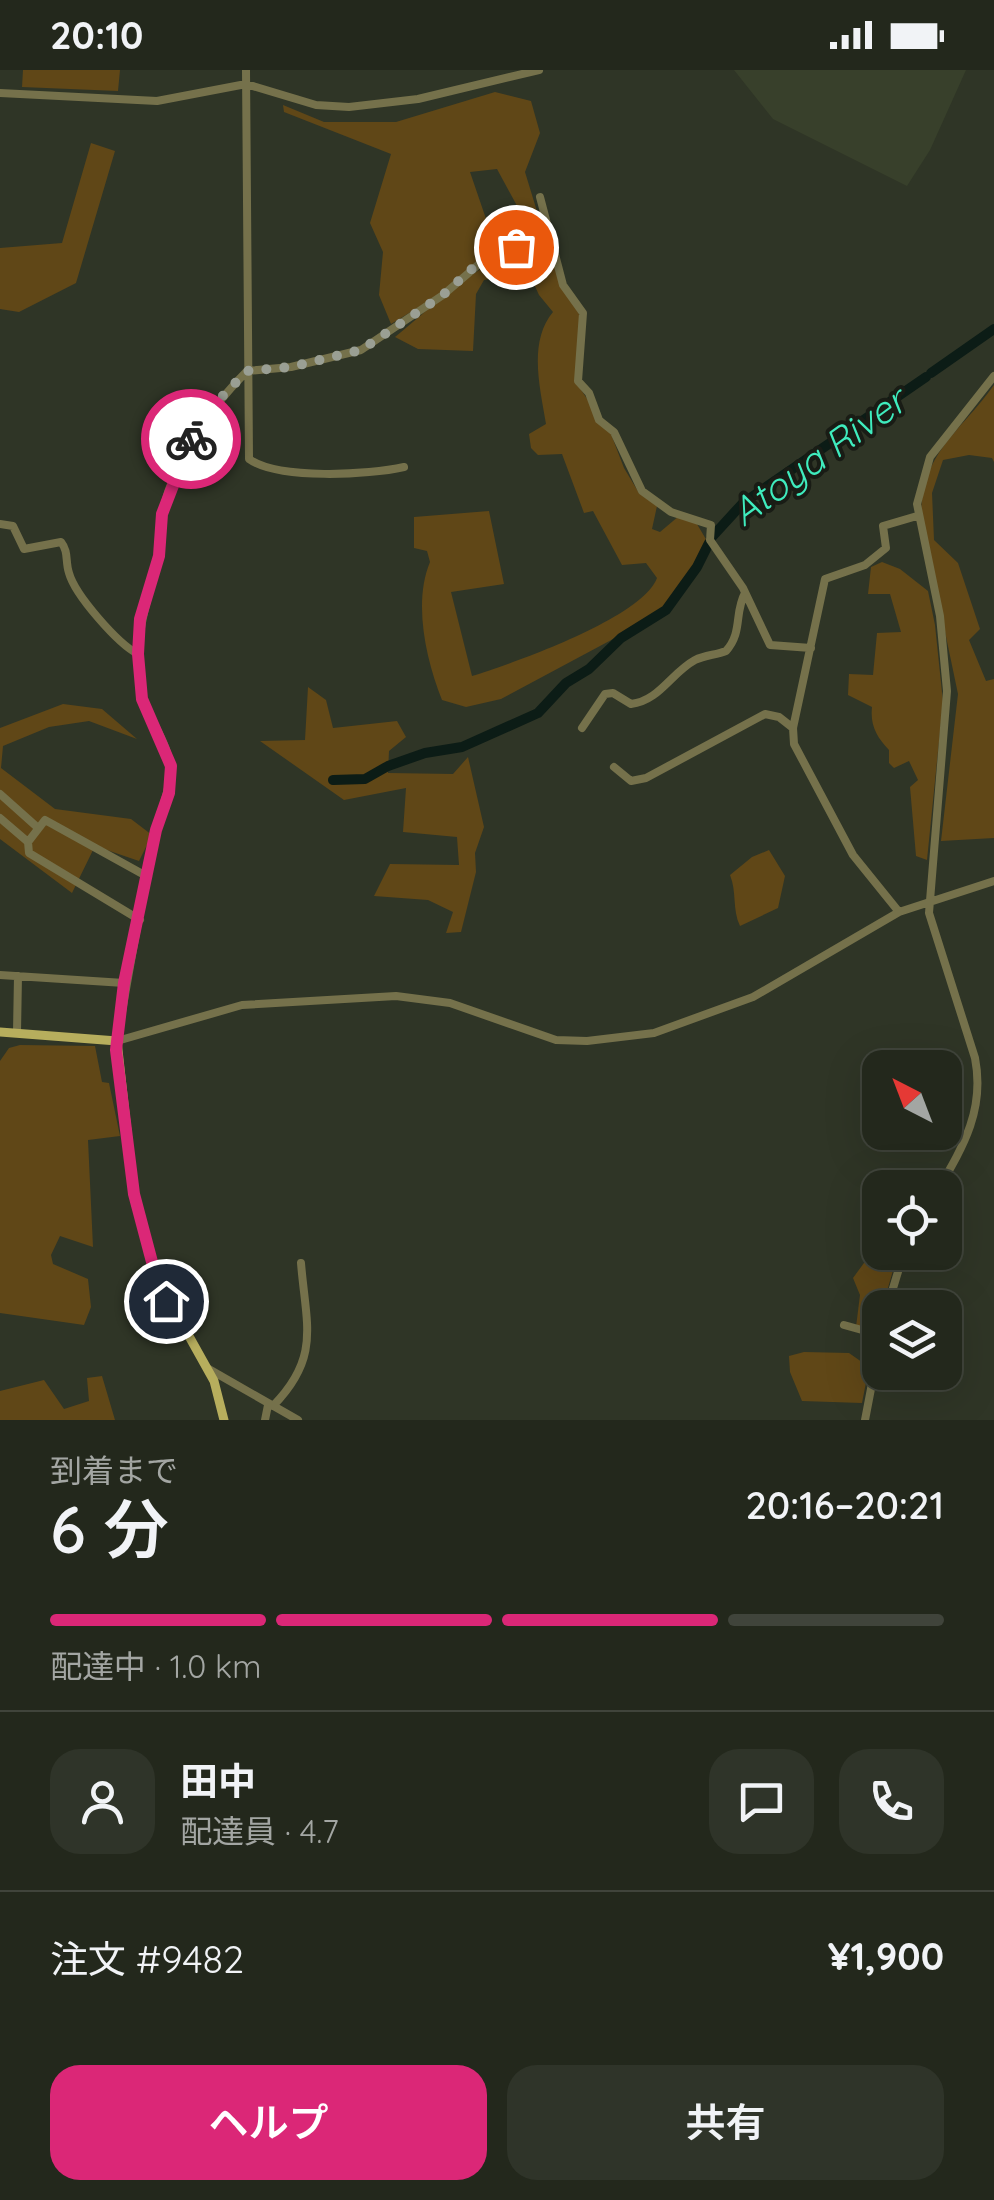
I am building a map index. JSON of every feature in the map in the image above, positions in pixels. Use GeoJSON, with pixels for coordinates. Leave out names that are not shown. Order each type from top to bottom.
{"type":"FeatureCollection","features":[{"type":"Feature","properties":{"kind":"main road"},"geometry":{"type":"LineString","coordinates":[[0,1032],[117,1041],[134,1194],[156,1277],[208,1368],[224,1420]]}},
{"type":"Feature","properties":{"kind":"street"},"geometry":{"type":"LineString","coordinates":[[246,70],[248,461],[280,470],[314,472],[404,467]]}},
{"type":"Feature","properties":{"kind":"street"},"geometry":{"type":"LineString","coordinates":[[0,93],[157,101],[246,84],[316,104],[349,108],[407,101],[539,70]]}},
{"type":"Feature","properties":{"kind":"street"},"geometry":{"type":"LineString","coordinates":[[540,197],[563,285],[583,314],[578,381],[589,393],[599,420],[614,432],[642,491],[672,512],[711,524],[710,540],[746,593],[770,645],[811,648]]}},
{"type":"Feature","properties":{"kind":"street"},"geometry":{"type":"LineString","coordinates":[[548,239],[485,257],[443,295],[361,350],[291,367],[247,371],[210,409],[186,446],[162,514],[159,556],[144,602],[138,654],[142,699],[171,766],[169,793],[156,830],[124,983],[117,1041],[242,1005],[396,996],[450,1003],[556,1040],[632,1036],[673,1028],[753,998],[900,912],[994,881]]}},
{"type":"Feature","properties":{"kind":"street"},"geometry":{"type":"LineString","coordinates":[[949,1170],[969,1135],[978,1081],[971,1045],[932,927],[929,902],[947,691],[940,616],[917,516],[920,480],[930,456],[994,376]]}},
{"type":"Feature","properties":{"kind":"street"},"geometry":{"type":"LineString","coordinates":[[900,912],[853,855],[800,760],[793,728],[824,580],[878,557],[886,548],[884,526],[917,516]]}},
{"type":"Feature","properties":{"kind":"street"},"geometry":{"type":"LineString","coordinates":[[0,524],[13,526],[24,548],[61,542],[74,582],[113,635],[138,654]]}},
{"type":"Feature","properties":{"kind":"street"},"geometry":{"type":"LineString","coordinates":[[582,728],[605,694],[612,693],[631,704],[651,700],[684,667],[700,657],[726,651],[738,635],[739,606],[746,593]]}},
{"type":"Feature","properties":{"kind":"street"},"geometry":{"type":"LineString","coordinates":[[614,767],[631,781],[646,778],[765,714],[778,717],[793,728]]}},
{"type":"Feature","properties":{"kind":"street"},"geometry":{"type":"LineString","coordinates":[[0,794],[37,827]]}},
{"type":"Feature","properties":{"kind":"street"},"geometry":{"type":"LineString","coordinates":[[0,818],[28,842]]}},
{"type":"Feature","properties":{"kind":"street"},"geometry":{"type":"LineString","coordinates":[[140,920],[29,854],[28,842],[45,820],[148,877]]}},
{"type":"Feature","properties":{"kind":"street"},"geometry":{"type":"LineString","coordinates":[[0,975],[124,983]]}},
{"type":"Feature","properties":{"kind":"street"},"geometry":{"type":"LineString","coordinates":[[17,1032],[18,976]]}},
{"type":"Feature","properties":{"kind":"street"},"geometry":{"type":"LineString","coordinates":[[264,1420],[305,1364],[308,1333],[301,1264]]}},
{"type":"Feature","properties":{"kind":"street"},"geometry":{"type":"LineString","coordinates":[[844,1325],[862,1332]]}},
{"type":"Feature","properties":{"kind":"street"},"geometry":{"type":"LineString","coordinates":[[208,1368],[298,1420]]}},
{"type":"Feature","properties":{"kind":"street"},"geometry":{"type":"LineString","coordinates":[[866,1420],[871,1390]]}},
{"type":"Feature","properties":{"kind":"shaded area"},"geometry":{"type":"Polygon","coordinates":[[[23,70],[120,70],[118,91],[22,87],[23,70]]]}},
{"type":"Feature","properties":{"kind":"shaded area"},"geometry":{"type":"Polygon","coordinates":[[[734,70],[966,70],[930,150],[907,186],[773,119],[734,70]]]}},
{"type":"Feature","properties":{"kind":"shaded area"},"geometry":{"type":"Polygon","coordinates":[[[495,92],[531,101],[540,133],[525,172],[543,231],[534,237],[497,169],[470,172],[496,248],[440,294],[391,324],[379,295],[383,252],[370,223],[391,154],[284,112],[283,105],[324,122],[396,122],[495,92]]]}},
{"type":"Feature","properties":{"kind":"shaded area"},"geometry":{"type":"Polygon","coordinates":[[[91,143],[115,151],[76,283],[19,312],[0,309],[0,248],[62,243],[91,143]]]}},
{"type":"Feature","properties":{"kind":"shaded area"},"geometry":{"type":"Polygon","coordinates":[[[547,247],[580,316],[575,381],[611,434],[639,493],[657,506],[652,529],[660,532],[679,516],[694,519],[707,541],[686,582],[656,616],[501,699],[466,707],[442,700],[431,667],[422,613],[430,562],[427,551],[414,548],[414,517],[489,511],[504,584],[451,592],[472,676],[545,650],[603,623],[646,593],[657,578],[646,563],[622,565],[593,511],[584,513],[562,454],[538,455],[531,448],[529,434],[546,424],[538,351],[545,324],[553,312],[539,295],[528,271],[484,280],[476,294],[473,351],[418,349],[395,337],[484,267],[525,250],[547,247]]]}},
{"type":"Feature","properties":{"kind":"shaded area"},"geometry":{"type":"Polygon","coordinates":[[[994,385],[994,462],[992,458],[969,455],[943,460],[932,493],[934,540],[958,563],[980,629],[969,640],[986,681],[994,679],[994,838],[941,841],[958,694],[921,517],[923,494],[935,459],[994,385]]]}},
{"type":"Feature","properties":{"kind":"shaded area"},"geometry":{"type":"Polygon","coordinates":[[[882,562],[900,569],[928,591],[935,625],[943,702],[927,860],[916,856],[910,787],[918,780],[909,761],[894,768],[889,763],[889,750],[873,726],[872,707],[848,695],[849,674],[873,675],[877,633],[901,632],[890,594],[868,594],[871,567],[882,562]]]}},
{"type":"Feature","properties":{"kind":"shaded area"},"geometry":{"type":"Polygon","coordinates":[[[308,687],[326,700],[333,728],[397,721],[406,737],[389,751],[388,773],[453,774],[468,757],[484,827],[475,853],[476,872],[461,932],[446,933],[453,912],[428,900],[374,896],[390,864],[459,865],[457,837],[403,832],[406,788],[344,800],[260,741],[305,740],[308,687]]]}},
{"type":"Feature","properties":{"kind":"shaded area"},"geometry":{"type":"Polygon","coordinates":[[[63,704],[102,709],[137,739],[89,721],[49,727],[3,746],[1,768],[55,809],[131,819],[152,835],[139,861],[95,846],[72,893],[0,839],[0,728],[63,704]]]}},
{"type":"Feature","properties":{"kind":"shaded area"},"geometry":{"type":"Polygon","coordinates":[[[769,850],[785,876],[778,908],[740,926],[730,875],[752,857],[769,850]]]}},
{"type":"Feature","properties":{"kind":"shaded area"},"geometry":{"type":"Polygon","coordinates":[[[95,1046],[102,1082],[109,1083],[120,1136],[88,1140],[93,1247],[60,1236],[51,1255],[53,1264],[88,1279],[91,1307],[84,1325],[0,1313],[0,1061],[9,1048],[95,1046]]]}},
{"type":"Feature","properties":{"kind":"shaded area"},"geometry":{"type":"Polygon","coordinates":[[[862,1266],[862,1270],[893,1270],[887,1290],[862,1290],[862,1329],[856,1327],[860,1295],[853,1278],[862,1266]]]}},
{"type":"Feature","properties":{"kind":"shaded area"},"geometry":{"type":"Polygon","coordinates":[[[804,1352],[849,1353],[862,1362],[862,1403],[802,1401],[790,1372],[789,1356],[804,1352]]]}},
{"type":"Feature","properties":{"kind":"shaded area"},"geometry":{"type":"Polygon","coordinates":[[[102,1376],[115,1420],[0,1420],[0,1391],[44,1380],[64,1409],[89,1401],[87,1378],[102,1376]]]}},
{"type":"Feature","properties":{"kind":"waterway","name":"Atoya River"},"geometry":{"type":"LineString","coordinates":[[931,373],[994,329]]}},
{"type":"Feature","properties":{"kind":"waterway","name":"Atoya River"},"geometry":{"type":"LineString","coordinates":[[711,538],[743,503],[926,377]]}},
{"type":"Feature","properties":{"kind":"waterway","name":"Atoya River"},"geometry":{"type":"LineString","coordinates":[[333,780],[365,779],[425,753],[462,747],[538,713],[566,683],[589,669],[621,638],[666,610],[709,543]]}},
{"type":"Feature","properties":{"kind":"way so far"},"geometry":{"type":"LineString","coordinates":[[191,439],[210,409],[247,371],[291,367],[361,350],[443,295],[485,257],[516,247]]}},
{"type":"Feature","properties":{"kind":"route"},"geometry":{"type":"LineString","coordinates":[[166,1301],[156,1277],[130,1174],[116,1050],[124,983],[156,830],[169,793],[171,766],[142,699],[140,619],[159,556],[162,514],[191,439]]}}]}
